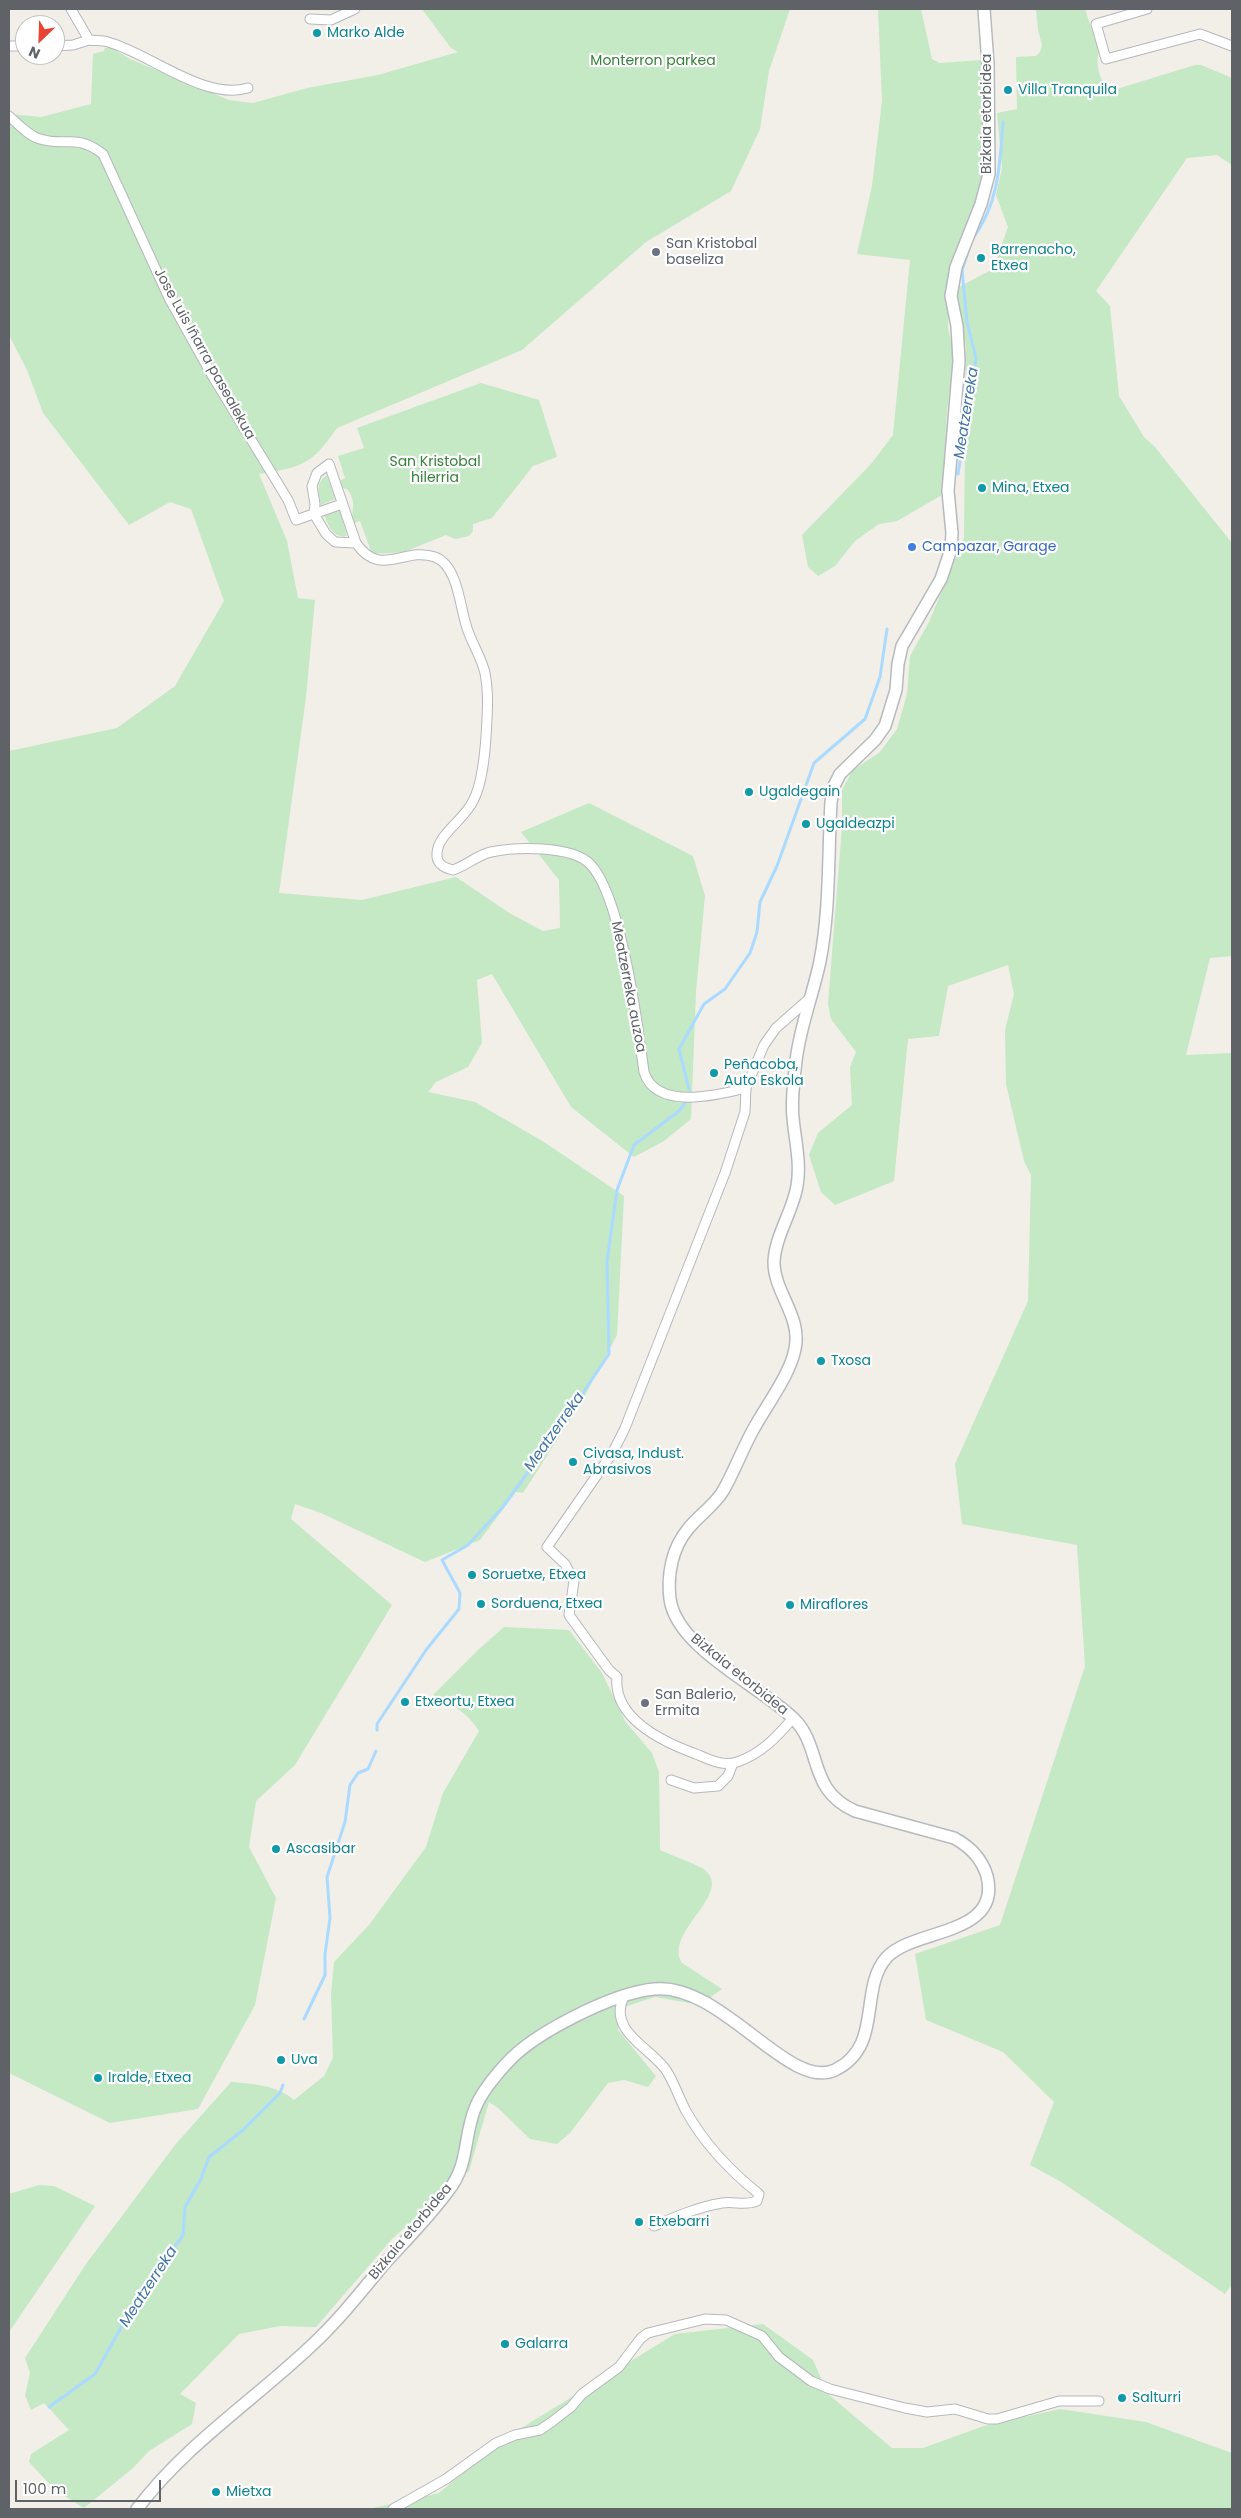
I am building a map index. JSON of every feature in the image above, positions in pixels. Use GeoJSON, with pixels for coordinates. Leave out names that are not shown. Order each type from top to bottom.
{"type":"FeatureCollection","features":[{"type":"Feature","properties":{"kind":"street"},"geometry":{"type":"LineString","coordinates":[[71,9],[89,40]]}},
{"type":"Feature","properties":{"kind":"street"},"geometry":{"type":"LineString","coordinates":[[310,19],[331,20],[355,9]]}},
{"type":"Feature","properties":{"kind":"street","name":"Bizkaia etorbidea"},"geometry":{"type":"LineString","coordinates":[[137,2509],[164,2475],[312,2345],[450,2190],[465,2158],[476,2106],[507,2062],[556,2026],[607,2001],[652,1989],[674,1988],[697,1996],[714,2005],[781,2056],[816,2073],[827,2073],[849,2061],[858,2050],[866,2033],[876,1974],[888,1957],[899,1948],[966,1923],[976,1916],[984,1905],[989,1884],[984,1866],[966,1844],[954,1838],[872,1816],[842,1805],[831,1797],[801,1727],[793,1718],[734,1674],[684,1631],[670,1601],[669,1582],[672,1561],[678,1544],[688,1529],[721,1494],[752,1432],[791,1362],[795,1349],[794,1320],[776,1275],[774,1260],[797,1186],[799,1164],[793,1114],[793,1096],[800,1031],[810,999],[824,938],[831,802],[834,786],[840,774],[875,740],[885,726],[896,690],[902,646],[941,579],[951,549],[952,533],[948,491],[958,361],[957,326],[951,296],[956,267],[981,204],[989,174],[988,64],[984,9]]}},
{"type":"Feature","properties":{"kind":"street"},"geometry":{"type":"LineString","coordinates":[[1147,9],[1096,24],[1106,59],[1200,34],[1232,46]]}},
{"type":"Feature","properties":{"kind":"street"},"geometry":{"type":"LineString","coordinates":[[65,45],[89,40],[107,42],[182,76],[224,90],[239,91],[248,88]]}},
{"type":"Feature","properties":{"kind":"street","name":"Jose Luis Iñarra pasealekua"},"geometry":{"type":"LineString","coordinates":[[9,116],[40,139],[79,142],[93,147],[103,154],[169,298],[213,377],[288,500],[296,520],[314,514]]}},
{"type":"Feature","properties":{"kind":"street"},"geometry":{"type":"LineString","coordinates":[[329,464],[342,504],[356,543],[335,542],[326,534],[314,514],[315,504],[312,486],[317,473],[329,464]]}},
{"type":"Feature","properties":{"kind":"street"},"geometry":{"type":"LineString","coordinates":[[314,514],[342,504]]}},
{"type":"Feature","properties":{"kind":"street","name":"Meatzerreka auzoa"},"geometry":{"type":"LineString","coordinates":[[356,543],[364,554],[380,561],[428,555],[442,560],[454,577],[467,629],[486,676],[487,718],[477,793],[466,814],[442,839],[437,848],[438,862],[441,866],[453,870],[488,853],[529,849],[564,852],[580,857],[589,863],[604,885],[620,933],[644,1072],[649,1083],[663,1093],[689,1097],[710,1097],[746,1088]]}},
{"type":"Feature","properties":{"kind":"street"},"geometry":{"type":"LineString","coordinates":[[793,1718],[774,1740],[759,1752],[733,1763],[716,1762],[664,1742],[651,1734],[623,1706],[616,1691],[617,1677],[609,1670],[569,1614],[574,1581],[566,1564],[547,1547],[613,1452],[629,1419],[732,1155],[745,1112],[746,1088],[770,1034],[810,999]]}},
{"type":"Feature","properties":{"kind":"street"},"geometry":{"type":"LineString","coordinates":[[671,1780],[694,1788],[718,1786],[728,1776],[733,1763]]}},
{"type":"Feature","properties":{"kind":"street"},"geometry":{"type":"LineString","coordinates":[[624,1996],[621,2015],[626,2031],[665,2069],[688,2115],[717,2156],[759,2194],[757,2201],[752,2203],[730,2202],[711,2205],[654,2226]]}},
{"type":"Feature","properties":{"kind":"street"},"geometry":{"type":"LineString","coordinates":[[393,2509],[446,2479],[496,2443],[515,2435],[540,2430],[571,2407],[582,2394],[619,2367],[648,2333],[705,2319],[726,2320],[755,2331],[762,2336],[780,2357],[824,2387],[905,2408],[926,2412],[955,2409],[988,2419],[997,2419],[1059,2401],[1099,2401]]}},
{"type":"Feature","properties":{"kind":"green space","name":"Monterron parkea"},"geometry":{"type":"Polygon","coordinates":[[[422,9],[790,9],[769,71],[760,129],[731,191],[646,242],[522,350],[337,428],[320,450],[305,462],[286,469],[259,474],[287,541],[298,598],[315,600],[306,697],[279,893],[362,900],[456,877],[511,914],[543,931],[560,928],[559,880],[521,832],[589,803],[693,856],[705,896],[696,992],[691,1119],[664,1141],[634,1157],[571,1107],[492,974],[477,980],[482,1043],[468,1067],[436,1082],[428,1092],[475,1102],[544,1142],[624,1196],[617,1335],[581,1403],[523,1493],[516,1492],[480,1540],[425,1562],[321,1513],[295,1504],[291,1519],[392,1605],[295,1765],[256,1801],[249,1847],[276,1898],[255,2005],[198,2109],[110,2123],[9,2073],[9,751],[117,728],[175,686],[224,601],[191,509],[170,502],[129,525],[43,413],[27,370],[9,335],[9,114],[41,117],[91,104],[93,54],[104,51],[105,48],[112,48],[130,59],[229,100],[253,103],[307,88],[378,75],[458,52],[451,48],[422,9]]]}},
{"type":"Feature","properties":{"kind":"green space"},"geometry":{"type":"Polygon","coordinates":[[[878,9],[921,9],[932,59],[939,63],[982,60],[986,154],[982,188],[950,278],[948,327],[954,358],[947,411],[942,495],[897,521],[879,524],[855,541],[835,566],[818,576],[808,567],[802,535],[871,464],[893,435],[910,260],[857,254],[872,186],[882,101],[878,9]]]}},
{"type":"Feature","properties":{"kind":"green space"},"geometry":{"type":"Polygon","coordinates":[[[1036,9],[1085,9],[1099,52],[1097,62],[1099,73],[1107,92],[1195,65],[1201,65],[1230,77],[1232,81],[1232,165],[1217,155],[1187,158],[1096,291],[1110,306],[1119,396],[1144,437],[1154,446],[1232,543],[1232,956],[1210,958],[1186,1055],[1232,1053],[1232,2284],[1225,2294],[1063,2183],[1030,2165],[1054,2102],[1003,2052],[926,2020],[915,1954],[1000,1925],[1085,1666],[1077,1545],[962,1524],[955,1464],[1028,1301],[1031,1175],[1024,1161],[1006,1084],[1005,1030],[1014,994],[1008,965],[948,986],[939,1036],[908,1039],[894,1181],[835,1205],[821,1192],[809,1155],[818,1133],[852,1105],[850,1067],[856,1052],[831,1019],[828,1004],[842,827],[842,790],[852,771],[880,752],[897,729],[907,694],[910,656],[929,622],[964,538],[966,348],[957,288],[993,269],[1008,227],[996,195],[1002,168],[997,113],[1017,109],[1016,57],[1036,56],[1040,52],[1042,45],[1036,9]]]}},
{"type":"Feature","properties":{"kind":"green space","name":"San Kristobal hilerria"},"geometry":{"type":"Polygon","coordinates":[[[481,383],[539,400],[557,457],[533,466],[492,518],[473,524],[473,531],[469,536],[455,539],[446,535],[404,552],[372,554],[360,521],[354,523],[351,494],[347,489],[342,488],[340,481],[345,478],[338,456],[364,448],[357,428],[481,383]]]}},
{"type":"Feature","properties":{"kind":"green space"},"geometry":{"type":"Polygon","coordinates":[[[327,475],[335,499],[321,505],[319,485],[327,475]]]}},
{"type":"Feature","properties":{"kind":"green space"},"geometry":{"type":"Polygon","coordinates":[[[340,510],[347,536],[335,533],[324,515],[340,510]]]}},
{"type":"Feature","properties":{"kind":"green space"},"geometry":{"type":"Polygon","coordinates":[[[504,1627],[569,1630],[602,1673],[625,1721],[652,1753],[659,1772],[660,1850],[703,1869],[712,1881],[711,1891],[705,1903],[681,1939],[679,1951],[682,1963],[722,1989],[700,2005],[655,1997],[621,2008],[618,2030],[656,2076],[648,2087],[624,2080],[608,2083],[570,2133],[557,2144],[530,2139],[498,2108],[489,2102],[469,2171],[392,2239],[316,2327],[280,2326],[239,2334],[180,2394],[196,2403],[192,2424],[149,2451],[133,2468],[84,2508],[55,2490],[29,2462],[31,2454],[69,2430],[44,2403],[31,2410],[25,2395],[30,2373],[25,2358],[86,2264],[175,2145],[231,2082],[272,2088],[294,2100],[324,2076],[333,2058],[331,1994],[334,1962],[369,1925],[426,1847],[443,1793],[479,1731],[470,1719],[459,1710],[433,1695],[504,1627]]]}},
{"type":"Feature","properties":{"kind":"green space"},"geometry":{"type":"Polygon","coordinates":[[[39,2185],[54,2186],[95,2206],[9,2332],[9,2194],[39,2185]]]}},
{"type":"Feature","properties":{"kind":"green space"},"geometry":{"type":"Polygon","coordinates":[[[763,2324],[813,2360],[828,2394],[892,2448],[923,2448],[984,2426],[1060,2409],[1146,2422],[1232,2453],[1232,2509],[369,2509],[439,2493],[500,2441],[675,2334],[763,2324]]]}},
{"type":"Feature","properties":{"kind":"waterway","name":"Meatzerreka"},"geometry":{"type":"LineString","coordinates":[[973,238],[982,225],[997,183],[1003,122]]}},
{"type":"Feature","properties":{"kind":"waterway","name":"Meatzerreka"},"geometry":{"type":"LineString","coordinates":[[958,474],[976,358],[967,322],[962,270],[969,249]]}},
{"type":"Feature","properties":{"kind":"waterway","name":"Meatzerreka"},"geometry":{"type":"LineString","coordinates":[[689,1089],[679,1049],[704,1004],[725,989],[750,953],[757,932],[760,902],[777,866],[814,763],[865,719],[880,677],[887,629]]}},
{"type":"Feature","properties":{"kind":"waterway","name":"Meatzerreka"},"geometry":{"type":"LineString","coordinates":[[377,1730],[377,1724],[426,1650],[459,1609],[460,1593],[442,1560],[468,1545],[502,1508],[550,1442],[609,1354],[607,1261],[617,1190],[634,1145],[679,1111],[685,1103]]}},
{"type":"Feature","properties":{"kind":"waterway","name":"Meatzerreka"},"geometry":{"type":"LineString","coordinates":[[304,2019],[325,1975],[325,1954],[330,1918],[327,1877],[345,1822],[350,1785],[358,1773],[368,1769],[376,1751]]}},
{"type":"Feature","properties":{"kind":"waterway","name":"Meatzerreka"},"geometry":{"type":"LineString","coordinates":[[49,2407],[95,2374],[140,2294],[183,2235],[185,2207],[201,2179],[209,2157],[243,2130],[280,2093],[283,2085]]}},
{"type":"Feature","properties":{"kind":"place","name":"Marko Alde"},"geometry":{"type":"Point","coordinates":[317,33]}},
{"type":"Feature","properties":{"kind":"place","name":"Villa Tranquila"},"geometry":{"type":"Point","coordinates":[1008,90]}},
{"type":"Feature","properties":{"kind":"place","name":"San Kristobal baseliza"},"geometry":{"type":"Point","coordinates":[656,252]}},
{"type":"Feature","properties":{"kind":"place","name":"Barrenacho, Etxea"},"geometry":{"type":"Point","coordinates":[981,258]}},
{"type":"Feature","properties":{"kind":"place","name":"Mina, Etxea"},"geometry":{"type":"Point","coordinates":[982,488]}},
{"type":"Feature","properties":{"kind":"place","name":"Campazar, Garage"},"geometry":{"type":"Point","coordinates":[912,547]}},
{"type":"Feature","properties":{"kind":"place","name":"Ugaldegain"},"geometry":{"type":"Point","coordinates":[749,792]}},
{"type":"Feature","properties":{"kind":"place","name":"Ugaldeazpi"},"geometry":{"type":"Point","coordinates":[806,824]}},
{"type":"Feature","properties":{"kind":"place","name":"Peñacoba, Auto Eskola"},"geometry":{"type":"Point","coordinates":[714,1073]}},
{"type":"Feature","properties":{"kind":"place","name":"Txosa"},"geometry":{"type":"Point","coordinates":[821,1361]}},
{"type":"Feature","properties":{"kind":"place","name":"Civasa, Indust. Abrasivos"},"geometry":{"type":"Point","coordinates":[573,1462]}},
{"type":"Feature","properties":{"kind":"place","name":"Soruetxe, Etxea"},"geometry":{"type":"Point","coordinates":[472,1575]}},
{"type":"Feature","properties":{"kind":"place","name":"Sorduena, Etxea"},"geometry":{"type":"Point","coordinates":[481,1604]}},
{"type":"Feature","properties":{"kind":"place","name":"Miraflores"},"geometry":{"type":"Point","coordinates":[790,1605]}},
{"type":"Feature","properties":{"kind":"place","name":"Etxeortu, Etxea"},"geometry":{"type":"Point","coordinates":[405,1702]}},
{"type":"Feature","properties":{"kind":"place","name":"San Balerio, Ermita"},"geometry":{"type":"Point","coordinates":[645,1703]}},
{"type":"Feature","properties":{"kind":"place","name":"Ascasibar"},"geometry":{"type":"Point","coordinates":[276,1849]}},
{"type":"Feature","properties":{"kind":"place","name":"Uva"},"geometry":{"type":"Point","coordinates":[281,2060]}},
{"type":"Feature","properties":{"kind":"place","name":"Iralde, Etxea"},"geometry":{"type":"Point","coordinates":[98,2078]}},
{"type":"Feature","properties":{"kind":"place","name":"Etxebarri"},"geometry":{"type":"Point","coordinates":[639,2222]}},
{"type":"Feature","properties":{"kind":"place","name":"Galarra"},"geometry":{"type":"Point","coordinates":[505,2344]}},
{"type":"Feature","properties":{"kind":"place","name":"Salturri"},"geometry":{"type":"Point","coordinates":[1122,2398]}},
{"type":"Feature","properties":{"kind":"place","name":"Mietxa"},"geometry":{"type":"Point","coordinates":[216,2492]}}]}
